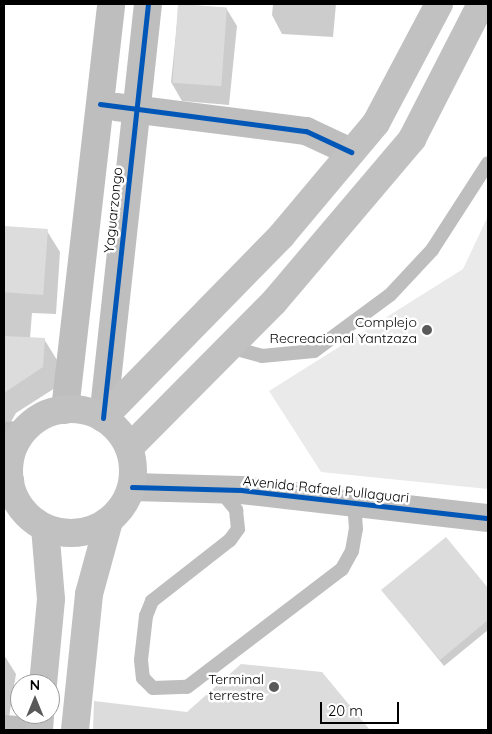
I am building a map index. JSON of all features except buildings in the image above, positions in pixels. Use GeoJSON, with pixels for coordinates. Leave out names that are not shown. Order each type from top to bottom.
{"type":"FeatureCollection","features":[{"type":"Feature","properties":{"kind":"main road"},"geometry":{"type":"LineString","coordinates":[[103,418],[282,235],[376,123],[440,4]]}},
{"type":"Feature","properties":{"kind":"main road"},"geometry":{"type":"LineString","coordinates":[[129,448],[274,302],[412,139],[481,4]]}},
{"type":"Feature","properties":{"kind":"main road"},"geometry":{"type":"LineString","coordinates":[[65,410],[85,411],[103,418],[119,431],[129,448],[134,467],[132,487],[123,506],[109,521],[91,530],[68,533],[45,528],[25,513],[7,479],[12,436],[44,415],[65,410]]}},
{"type":"Feature","properties":{"kind":"main road"},"geometry":{"type":"LineString","coordinates":[[75,730],[89,594],[109,521]]}},
{"type":"Feature","properties":{"kind":"main road"},"geometry":{"type":"LineString","coordinates":[[44,674],[51,599],[45,528]]}},
{"type":"Feature","properties":{"kind":"street","name":"Yaguarzongo"},"geometry":{"type":"LineString","coordinates":[[65,410],[111,4]]}},
{"type":"Feature","properties":{"kind":"street","name":"Yaguarzongo"},"geometry":{"type":"LineString","coordinates":[[103,418],[135,109],[148,4]]}},
{"type":"Feature","properties":{"kind":"street"},"geometry":{"type":"LineString","coordinates":[[100,104],[306,132],[351,152]]}},
{"type":"Feature","properties":{"kind":"street","name":"Avenida Rafael Pullaguari"},"geometry":{"type":"LineString","coordinates":[[132,487],[220,490],[488,518]]}},
{"type":"Feature","properties":{"kind":"street"},"geometry":{"type":"LineString","coordinates":[[4,729],[17,730]]}},
{"type":"Feature","properties":{"kind":"lane"},"geometry":{"type":"LineString","coordinates":[[229,347],[262,356],[314,351],[390,295],[432,250],[488,163]]}},
{"type":"Feature","properties":{"kind":"lane"},"geometry":{"type":"LineString","coordinates":[[220,490],[236,510],[238,529],[230,540],[152,602],[146,616],[141,660],[143,678],[153,688],[187,687],[342,569],[352,550],[356,529],[354,503]]}},
{"type":"Feature","properties":{"kind":"shaded area","name":"Complejo Recreacional Yantzaza"},"geometry":{"type":"Polygon","coordinates":[[[488,216],[488,489],[321,472],[269,391],[463,269],[488,216]]]}},
{"type":"Feature","properties":{"kind":"cycle path"},"geometry":{"type":"LineString","coordinates":[[103,418],[148,4]]}},
{"type":"Feature","properties":{"kind":"cycle path"},"geometry":{"type":"LineString","coordinates":[[100,104],[306,131],[351,152]]}},
{"type":"Feature","properties":{"kind":"cycle path"},"geometry":{"type":"LineString","coordinates":[[132,487],[241,490],[488,518]]}},
{"type":"Feature","properties":{"kind":"place","name":"Complejo Recreacional Yantzaza"},"geometry":{"type":"Point","coordinates":[427,330]}},
{"type":"Feature","properties":{"kind":"place","name":"Terminal terrestre"},"geometry":{"type":"Point","coordinates":[274,687]}}]}
